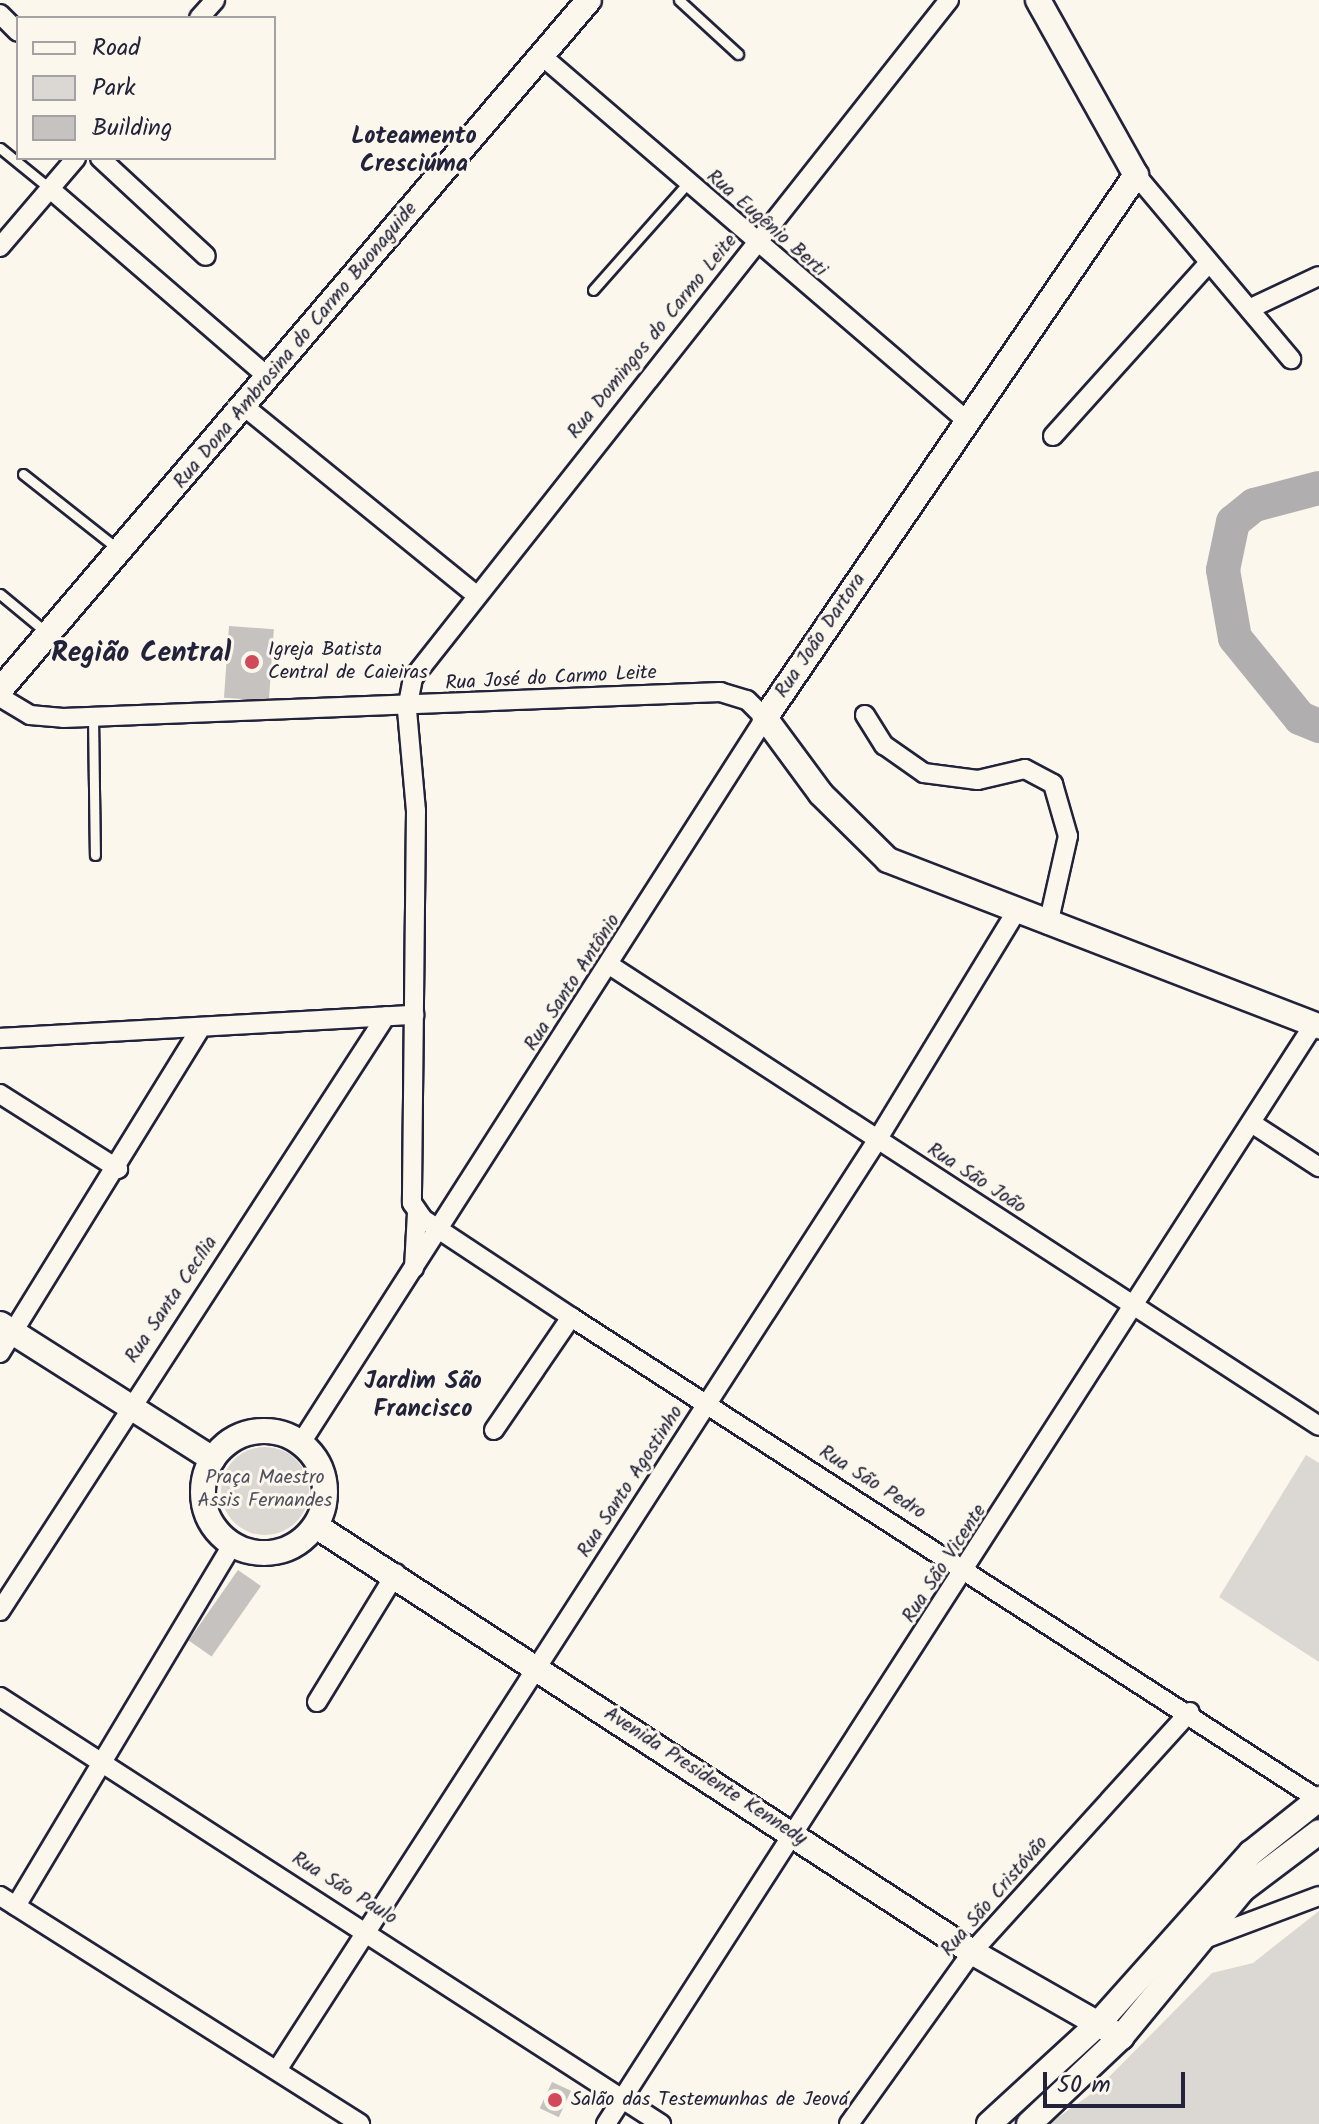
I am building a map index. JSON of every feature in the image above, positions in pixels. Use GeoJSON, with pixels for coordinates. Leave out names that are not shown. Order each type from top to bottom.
{"type":"FeatureCollection","features":[{"type":"Feature","properties":{"kind":"street"},"geometry":{"type":"LineString","coordinates":[[201,16],[215,0]]}},
{"type":"Feature","properties":{"kind":"street","name":"Rua Dona Ambrosina do Carmo Buonaguide"},"geometry":{"type":"LineString","coordinates":[[0,690],[246,408],[589,0]]}},
{"type":"Feature","properties":{"kind":"street","name":"Rua Domingos do Carmo Leite"},"geometry":{"type":"LineString","coordinates":[[407,710],[413,678],[475,594],[949,0]]}},
{"type":"Feature","properties":{"kind":"street"},"geometry":{"type":"LineString","coordinates":[[1038,0],[1136,175],[1206,266],[1249,309],[1291,359]]}},
{"type":"Feature","properties":{"kind":"street"},"geometry":{"type":"LineString","coordinates":[[0,14],[16,30]]}},
{"type":"Feature","properties":{"kind":"street","name":"Rua Eugênio Berti"},"geometry":{"type":"LineString","coordinates":[[542,56],[754,246],[966,420]]}},
{"type":"Feature","properties":{"kind":"street"},"geometry":{"type":"LineString","coordinates":[[0,247],[74,160]]}},
{"type":"Feature","properties":{"kind":"street"},"geometry":{"type":"LineString","coordinates":[[102,160],[206,256]]}},
{"type":"Feature","properties":{"kind":"street","name":"Rua João Dartora"},"geometry":{"type":"LineString","coordinates":[[1136,175],[765,718],[863,841],[922,877],[1316,1025]]}},
{"type":"Feature","properties":{"kind":"street"},"geometry":{"type":"LineString","coordinates":[[49,188],[269,378]]}},
{"type":"Feature","properties":{"kind":"street"},"geometry":{"type":"LineString","coordinates":[[1053,436],[1206,266]]}},
{"type":"Feature","properties":{"kind":"street"},"geometry":{"type":"LineString","coordinates":[[1249,309],[1319,276]]}},
{"type":"Feature","properties":{"kind":"street"},"geometry":{"type":"LineString","coordinates":[[246,408],[475,594]]}},
{"type":"Feature","properties":{"kind":"street","name":"Rua José do Carmo Leite"},"geometry":{"type":"LineString","coordinates":[[0,697],[30,715],[93,717],[407,710],[720,692],[747,700],[765,718]]}},
{"type":"Feature","properties":{"kind":"street","name":"Rua Santo Antônio"},"geometry":{"type":"LineString","coordinates":[[407,710],[416,811],[414,1015],[417,1212],[414,1268]]}},
{"type":"Feature","properties":{"kind":"street"},"geometry":{"type":"LineString","coordinates":[[865,715],[884,745],[924,773],[978,780],[1042,771],[1053,784],[1068,836],[1048,925]]}},
{"type":"Feature","properties":{"kind":"street","name":"Rua Santo Antônio"},"geometry":{"type":"LineString","coordinates":[[301,1443],[611,966],[765,718]]}},
{"type":"Feature","properties":{"kind":"street","name":"Rua Santo Agostinho"},"geometry":{"type":"LineString","coordinates":[[277,2070],[876,1142],[1015,913]]}},
{"type":"Feature","properties":{"kind":"street","name":"Rua São João"},"geometry":{"type":"LineString","coordinates":[[611,966],[876,1142],[1319,1426]]}},
{"type":"Feature","properties":{"kind":"street"},"geometry":{"type":"LineString","coordinates":[[0,1038],[414,1015]]}},
{"type":"Feature","properties":{"kind":"street","name":"Rua Santa Cecília"},"geometry":{"type":"LineString","coordinates":[[0,1611],[130,1403],[386,1016]]}},
{"type":"Feature","properties":{"kind":"street","name":"Rua São Vicente"},"geometry":{"type":"LineString","coordinates":[[606,2124],[969,1570],[1316,1025]]}},
{"type":"Feature","properties":{"kind":"street"},"geometry":{"type":"LineString","coordinates":[[0,1353],[7,1328],[118,1169],[200,1029]]}},
{"type":"Feature","properties":{"kind":"street"},"geometry":{"type":"LineString","coordinates":[[0,1094],[118,1169]]}},
{"type":"Feature","properties":{"kind":"street"},"geometry":{"type":"LineString","coordinates":[[1253,1124],[1319,1167]]}},
{"type":"Feature","properties":{"kind":"street","name":"Rua São Pedro"},"geometry":{"type":"LineString","coordinates":[[417,1212],[571,1317],[1190,1712],[1319,1799]]}},
{"type":"Feature","properties":{"kind":"street"},"geometry":{"type":"LineString","coordinates":[[494,1430],[571,1317]]}},
{"type":"Feature","properties":{"kind":"street"},"geometry":{"type":"LineString","coordinates":[[7,1328],[130,1403],[213,1459]]}},
{"type":"Feature","properties":{"kind":"street"},"geometry":{"type":"LineString","coordinates":[[265,1430],[301,1443],[323,1475],[316,1526],[283,1551],[232,1545],[206,1514],[203,1494],[213,1459],[246,1433],[265,1430]]}},
{"type":"Feature","properties":{"kind":"street","name":"Avenida Presidente Kennedy"},"geometry":{"type":"LineString","coordinates":[[316,1526],[396,1573],[972,1952],[1121,2037]]}},
{"type":"Feature","properties":{"kind":"street"},"geometry":{"type":"LineString","coordinates":[[232,1545],[101,1762],[8,1901],[360,2124]]}},
{"type":"Feature","properties":{"kind":"street"},"geometry":{"type":"LineString","coordinates":[[317,1702],[396,1573]]}},
{"type":"Feature","properties":{"kind":"street","name":"Rua São Paulo"},"geometry":{"type":"LineString","coordinates":[[0,1697],[368,1929],[661,2124]]}},
{"type":"Feature","properties":{"kind":"street","name":"Rua São Cristóvão"},"geometry":{"type":"LineString","coordinates":[[849,2124],[972,1952],[1190,1712]]}},
{"type":"Feature","properties":{"kind":"street"},"geometry":{"type":"LineString","coordinates":[[989,2124],[1097,2025],[1214,1891],[1319,1799]]}},
{"type":"Feature","properties":{"kind":"street"},"geometry":{"type":"LineString","coordinates":[[1029,2124],[1121,2037],[1199,1941],[1259,1875],[1319,1832]]}},
{"type":"Feature","properties":{"kind":"street"},"geometry":{"type":"LineString","coordinates":[[1199,1941],[1319,1896]]}},
{"type":"Feature","properties":{"kind":"lane"},"geometry":{"type":"LineString","coordinates":[[679,0],[738,54]]}},
{"type":"Feature","properties":{"kind":"lane"},"geometry":{"type":"LineString","coordinates":[[0,148],[49,188]]}},
{"type":"Feature","properties":{"kind":"lane"},"geometry":{"type":"LineString","coordinates":[[593,290],[686,185]]}},
{"type":"Feature","properties":{"kind":"lane"},"geometry":{"type":"LineString","coordinates":[[23,474],[121,551]]}},
{"type":"Feature","properties":{"kind":"lane"},"geometry":{"type":"LineString","coordinates":[[0,594],[49,634]]}},
{"type":"Feature","properties":{"kind":"lane"},"geometry":{"type":"LineString","coordinates":[[93,717],[95,855]]}},
{"type":"Feature","properties":{"kind":"green space","name":"Praça Maestro Assis Fernandes"},"geometry":{"type":"Polygon","coordinates":[[[265,1447],[282,1451],[296,1460],[305,1474],[309,1491],[305,1508],[296,1522],[282,1531],[265,1535],[248,1531],[234,1522],[225,1508],[221,1491],[225,1474],[234,1460],[248,1451],[265,1447]]]}},
{"type":"Feature","properties":{"kind":"green space"},"geometry":{"type":"Polygon","coordinates":[[[1306,1455],[1319,1463],[1319,1662],[1219,1597],[1306,1455]]]}},
{"type":"Feature","properties":{"kind":"green space"},"geometry":{"type":"Polygon","coordinates":[[[1319,1911],[1319,2124],[1049,2124],[1095,2091],[1212,1973],[1253,1963],[1319,1911]]]}},
{"type":"Feature","properties":{"kind":"building","name":"Igreja Batista Central de Caieiras"},"geometry":{"type":"Polygon","coordinates":[[[229,626],[274,629],[269,701],[224,698],[229,626]]]}},
{"type":"Feature","properties":{"kind":"building"},"geometry":{"type":"Polygon","coordinates":[[[238,1570],[261,1586],[212,1657],[189,1640],[238,1570]]]}},
{"type":"Feature","properties":{"kind":"building","name":"Salão das Testemunhas de Jeová"},"geometry":{"type":"Polygon","coordinates":[[[552,2082],[571,2091],[559,2117],[540,2108],[552,2082]]]}},
{"type":"Feature","properties":{"kind":"waterway"},"geometry":{"type":"LineString","coordinates":[[1319,488],[1254,505],[1233,522],[1223,570],[1235,638],[1300,718],[1319,726]]}},
{"type":"Feature","properties":{"kind":"place","name":"Igreja Batista Central de Caieiras"},"geometry":{"type":"Point","coordinates":[252,662]}},
{"type":"Feature","properties":{"kind":"place","name":"Salão das Testemunhas de Jeová"},"geometry":{"type":"Point","coordinates":[555,2100]}},
{"type":"Feature","properties":{"kind":"district","name":"Loteamento Cresciúma"},"geometry":{"type":"Point","coordinates":[414,151]}},
{"type":"Feature","properties":{"kind":"district","name":"Região Central"},"geometry":{"type":"Point","coordinates":[141,654]}},
{"type":"Feature","properties":{"kind":"district","name":"Jardim São Francisco"},"geometry":{"type":"Point","coordinates":[423,1396]}}]}
